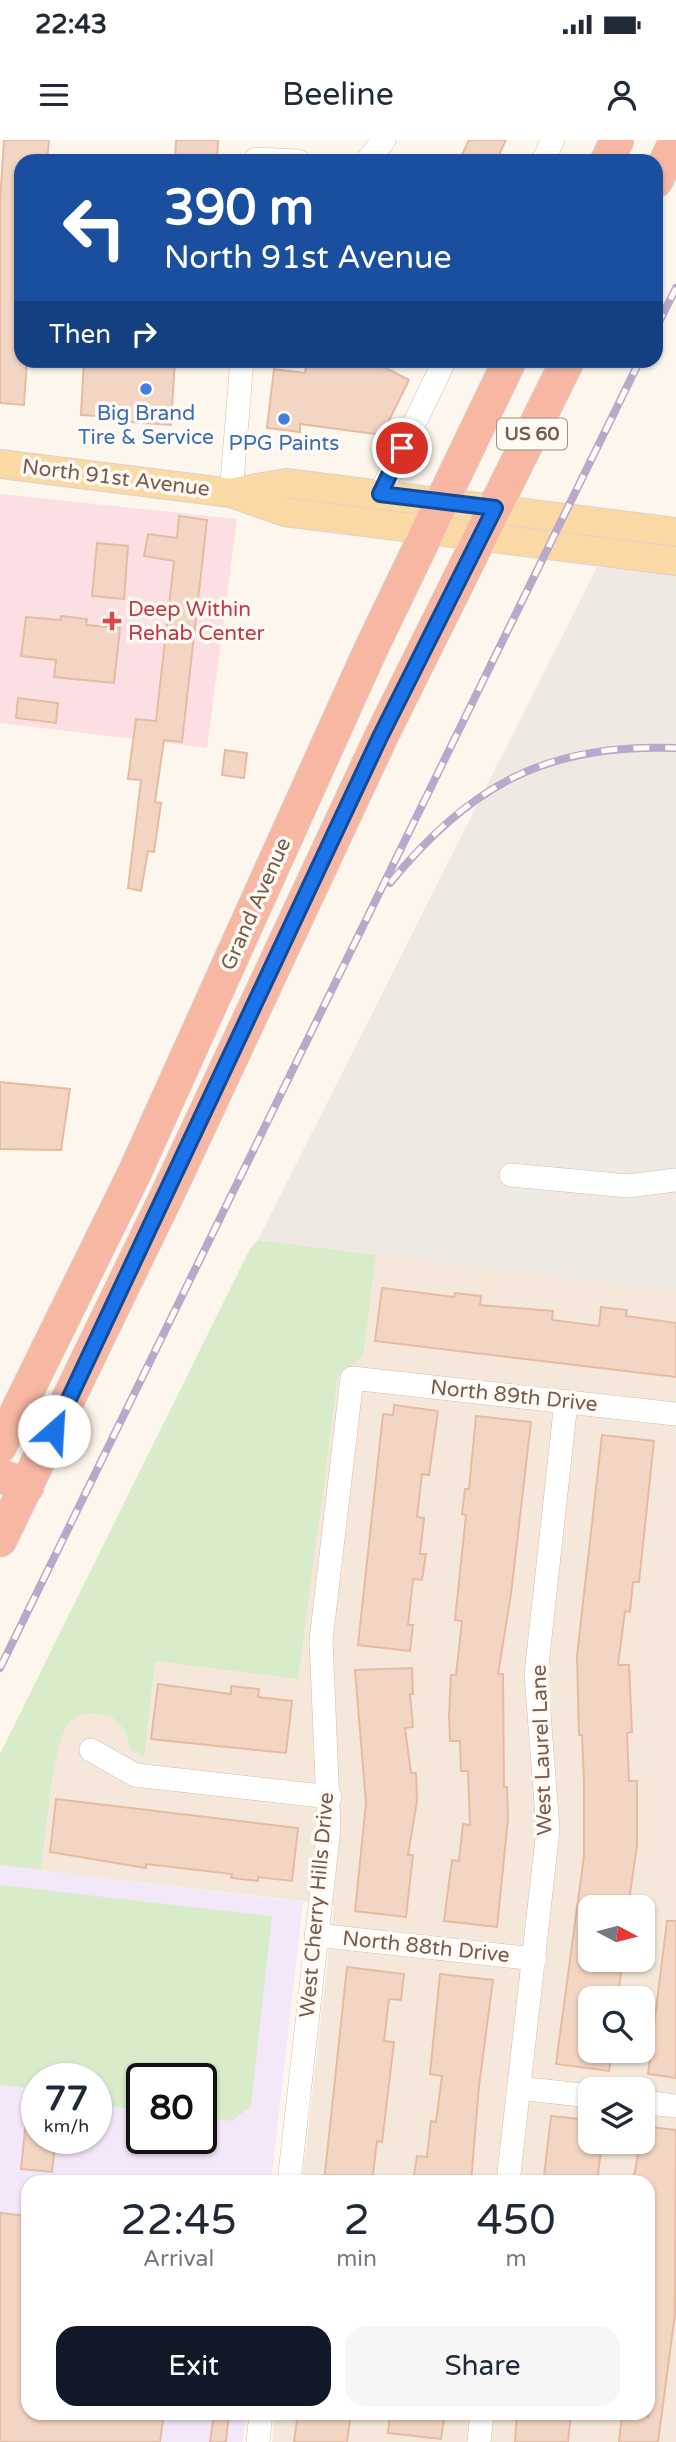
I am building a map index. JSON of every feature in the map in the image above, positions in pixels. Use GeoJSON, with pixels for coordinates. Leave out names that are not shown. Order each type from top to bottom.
{"type":"FeatureCollection","features":[{"type":"Feature","properties":{"kind":"highway"},"geometry":{"type":"LineString","coordinates":[[663,167],[676,141]]}},
{"type":"Feature","properties":{"kind":"highway","name":"Grand Avenue"},"geometry":{"type":"LineString","coordinates":[[0,1446],[134,1174],[352,689],[506,368]]}},
{"type":"Feature","properties":{"kind":"highway","name":"Grand Avenue"},"geometry":{"type":"LineString","coordinates":[[0,1540],[13,1481],[170,1189],[380,737],[564,368]]}},
{"type":"Feature","properties":{"kind":"highway"},"geometry":{"type":"LineString","coordinates":[[134,1174],[170,1189]]}},
{"type":"Feature","properties":{"kind":"main road","name":"North 91st Avenue"},"geometry":{"type":"LineString","coordinates":[[0,464],[231,493],[285,512],[436,516],[495,508],[676,531]]}},
{"type":"Feature","properties":{"kind":"main road","name":"North 91st Avenue"},"geometry":{"type":"LineString","coordinates":[[231,493],[286,483],[380,494],[436,516],[481,538],[676,561]]}},
{"type":"Feature","properties":{"kind":"street"},"geometry":{"type":"LineString","coordinates":[[373,154],[384,140]]}},
{"type":"Feature","properties":{"kind":"street"},"geometry":{"type":"LineString","coordinates":[[231,493],[241,368]]}},
{"type":"Feature","properties":{"kind":"street"},"geometry":{"type":"LineString","coordinates":[[380,494],[441,368]]}},
{"type":"Feature","properties":{"kind":"street"},"geometry":{"type":"LineString","coordinates":[[511,1175],[628,1186],[676,1180]]}},
{"type":"Feature","properties":{"kind":"street","name":"North 89th Drive"},"geometry":{"type":"LineString","coordinates":[[352,1378],[676,1414]]}},
{"type":"Feature","properties":{"kind":"street","name":"West Cherry Hills Drive"},"geometry":{"type":"LineString","coordinates":[[290,2175],[330,1797],[321,1695],[321,1640],[352,1378]]}},
{"type":"Feature","properties":{"kind":"street","name":"West Laurel Lane"},"geometry":{"type":"LineString","coordinates":[[509,2175],[548,1830],[536,1674],[566,1402]]}},
{"type":"Feature","properties":{"kind":"street"},"geometry":{"type":"LineString","coordinates":[[91,1750],[135,1775],[330,1797]]}},
{"type":"Feature","properties":{"kind":"street","name":"North 88th Drive"},"geometry":{"type":"LineString","coordinates":[[316,1935],[535,1959]]}},
{"type":"Feature","properties":{"kind":"street"},"geometry":{"type":"LineString","coordinates":[[519,2088],[578,2095]]}},
{"type":"Feature","properties":{"kind":"street"},"geometry":{"type":"LineString","coordinates":[[655,2104],[676,2106]]}},
{"type":"Feature","properties":{"kind":"street"},"geometry":{"type":"LineString","coordinates":[[258,2442],[260,2420]]}},
{"type":"Feature","properties":{"kind":"street"},"geometry":{"type":"LineString","coordinates":[[479,2442],[481,2420]]}},
{"type":"Feature","properties":{"kind":"shaded area","name":"Deep Within Rehab Center"},"geometry":{"type":"Polygon","coordinates":[[[0,494],[237,519],[207,748],[0,723],[0,494]]]}},
{"type":"Feature","properties":{"kind":"shaded area"},"geometry":{"type":"Polygon","coordinates":[[[597,567],[676,574],[676,1291],[258,1240],[597,567]]]}},
{"type":"Feature","properties":{"kind":"shaded area"},"geometry":{"type":"Polygon","coordinates":[[[258,1240],[676,1291],[676,2442],[272,2442],[274,2420],[655,2420],[655,2175],[303,2175],[334,1905],[0,1866],[0,1754],[250,1249],[258,1240]]]}},
{"type":"Feature","properties":{"kind":"shaded area"},"geometry":{"type":"Polygon","coordinates":[[[0,1866],[303,1902],[272,2175],[21,2175],[21,2420],[245,2420],[243,2442],[0,2442],[0,1866]]]}},
{"type":"Feature","properties":{"kind":"green space"},"geometry":{"type":"Polygon","coordinates":[[[258,1240],[376,1255],[363,1355],[338,1377],[298,1679],[155,1661],[144,1757],[130,1749],[125,1730],[111,1716],[87,1714],[76,1717],[67,1726],[57,1753],[41,1869],[0,1865],[0,1754],[250,1249],[258,1240]]]}},
{"type":"Feature","properties":{"kind":"green space"},"geometry":{"type":"Polygon","coordinates":[[[0,1885],[272,1916],[251,2106],[232,2121],[217,2119],[217,2063],[126,2063],[126,2108],[112,2107],[112,2063],[21,2063],[21,2087],[0,2085],[0,1885]]]}},
{"type":"Feature","properties":{"kind":"building"},"geometry":{"type":"Polygon","coordinates":[[[4,140],[49,140],[48,154],[14,154],[14,368],[26,368],[24,405],[0,403],[0,202],[4,140]]]}},
{"type":"Feature","properties":{"kind":"building"},"geometry":{"type":"Polygon","coordinates":[[[176,140],[218,140],[217,154],[175,154],[176,140]]]}},
{"type":"Feature","properties":{"kind":"building"},"geometry":{"type":"Polygon","coordinates":[[[469,140],[506,140],[499,154],[462,154],[469,140]]]}},
{"type":"Feature","properties":{"kind":"building","name":"Big Brand Tire & Service"},"geometry":{"type":"Polygon","coordinates":[[[84,368],[175,368],[171,425],[81,415],[84,368]]]}},
{"type":"Feature","properties":{"kind":"building"},"geometry":{"type":"Polygon","coordinates":[[[306,368],[386,368],[409,380],[382,435],[300,424],[300,432],[267,428],[274,369],[305,373],[306,368]]]}},
{"type":"Feature","properties":{"kind":"building"},"geometry":{"type":"Polygon","coordinates":[[[179,516],[207,520],[182,742],[164,740],[155,802],[161,803],[154,852],[148,851],[141,891],[128,888],[141,780],[128,779],[136,719],[156,721],[174,561],[144,556],[148,534],[177,538],[179,516]]]}},
{"type":"Feature","properties":{"kind":"building"},"geometry":{"type":"Polygon","coordinates":[[[97,543],[128,546],[124,599],[92,596],[97,543]]]}},
{"type":"Feature","properties":{"kind":"building"},"geometry":{"type":"Polygon","coordinates":[[[61,616],[87,619],[86,625],[120,628],[114,683],[54,677],[56,660],[21,656],[26,617],[61,620],[61,616]]]}},
{"type":"Feature","properties":{"kind":"building"},"geometry":{"type":"Polygon","coordinates":[[[18,698],[58,703],[56,723],[16,718],[18,698]]]}},
{"type":"Feature","properties":{"kind":"building"},"geometry":{"type":"Polygon","coordinates":[[[225,750],[247,753],[244,778],[222,775],[225,750]]]}},
{"type":"Feature","properties":{"kind":"building"},"geometry":{"type":"Polygon","coordinates":[[[0,1082],[70,1089],[61,1150],[0,1149],[0,1082]]]}},
{"type":"Feature","properties":{"kind":"building"},"geometry":{"type":"Polygon","coordinates":[[[382,1288],[454,1297],[455,1293],[481,1296],[480,1305],[553,1311],[552,1320],[599,1326],[601,1307],[627,1310],[626,1316],[676,1323],[676,1377],[375,1341],[382,1288]]]}},
{"type":"Feature","properties":{"kind":"building"},"geometry":{"type":"Polygon","coordinates":[[[394,1405],[438,1411],[429,1475],[422,1474],[417,1517],[424,1518],[420,1554],[426,1554],[422,1580],[413,1579],[408,1625],[413,1625],[410,1651],[358,1645],[383,1414],[393,1415],[394,1405]]]}},
{"type":"Feature","properties":{"kind":"building"},"geometry":{"type":"Polygon","coordinates":[[[476,1416],[531,1422],[511,1594],[498,1674],[503,1674],[504,1787],[507,1787],[508,1819],[497,1927],[444,1921],[452,1860],[459,1861],[463,1824],[470,1825],[468,1771],[461,1771],[460,1741],[450,1741],[449,1716],[451,1675],[456,1675],[462,1621],[455,1620],[466,1515],[462,1514],[465,1489],[469,1489],[476,1416]]]}},
{"type":"Feature","properties":{"kind":"building"},"geometry":{"type":"Polygon","coordinates":[[[602,1435],[654,1441],[639,1582],[633,1582],[630,1612],[625,1611],[618,1665],[629,1665],[632,1732],[627,1733],[629,1781],[637,1781],[637,1845],[630,1895],[579,1895],[584,1856],[584,1782],[582,1735],[579,1735],[577,1656],[602,1435]]]}},
{"type":"Feature","properties":{"kind":"building"},"geometry":{"type":"Polygon","coordinates":[[[412,1668],[413,1694],[410,1694],[413,1727],[405,1728],[411,1773],[416,1773],[417,1801],[408,1855],[413,1855],[406,1917],[355,1911],[366,1803],[355,1670],[412,1668]]]}},
{"type":"Feature","properties":{"kind":"building"},"geometry":{"type":"Polygon","coordinates":[[[158,1684],[231,1694],[231,1686],[259,1689],[258,1697],[292,1701],[286,1753],[151,1739],[158,1684]]]}},
{"type":"Feature","properties":{"kind":"building"},"geometry":{"type":"Polygon","coordinates":[[[56,1799],[298,1828],[292,1881],[258,1877],[258,1881],[231,1878],[232,1874],[146,1864],[146,1868],[50,1852],[56,1799]]]}},
{"type":"Feature","properties":{"kind":"building"},"geometry":{"type":"Polygon","coordinates":[[[578,1901],[578,1972],[621,1972],[619,1986],[578,1986],[578,2063],[610,2063],[609,2071],[556,2064],[578,1901]]]}},
{"type":"Feature","properties":{"kind":"building"},"geometry":{"type":"Polygon","coordinates":[[[667,1921],[676,1921],[676,2078],[648,2074],[649,2063],[655,2063],[655,2018],[667,1921]]]}},
{"type":"Feature","properties":{"kind":"building"},"geometry":{"type":"Polygon","coordinates":[[[347,1967],[404,1974],[401,2000],[389,1999],[384,2041],[394,2042],[382,2142],[377,2141],[373,2175],[325,2175],[347,1967]]]}},
{"type":"Feature","properties":{"kind":"building"},"geometry":{"type":"Polygon","coordinates":[[[440,1974],[493,1980],[479,2086],[472,2175],[414,2175],[417,2156],[427,2157],[431,2121],[436,2122],[442,2076],[430,2074],[440,1974]]]}},
{"type":"Feature","properties":{"kind":"building"},"geometry":{"type":"Polygon","coordinates":[[[551,2116],[578,2119],[578,2154],[600,2154],[598,2175],[544,2175],[551,2116]]]}},
{"type":"Feature","properties":{"kind":"building"},"geometry":{"type":"Polygon","coordinates":[[[655,2127],[676,2130],[675,2314],[658,2442],[619,2442],[621,2420],[655,2420],[655,2175],[634,2175],[638,2154],[655,2154],[655,2127]]]}},
{"type":"Feature","properties":{"kind":"building"},"geometry":{"type":"Polygon","coordinates":[[[23,2154],[54,2154],[52,2172],[21,2169],[23,2154]]]}},
{"type":"Feature","properties":{"kind":"building"},"geometry":{"type":"Polygon","coordinates":[[[0,2213],[21,2215],[21,2420],[163,2420],[160,2442],[0,2442],[0,2213]]]}},
{"type":"Feature","properties":{"kind":"building"},"geometry":{"type":"Polygon","coordinates":[[[213,2420],[228,2420],[226,2442],[210,2442],[213,2420]]]}},
{"type":"Feature","properties":{"kind":"building"},"geometry":{"type":"Polygon","coordinates":[[[297,2420],[350,2420],[347,2442],[294,2442],[297,2420]]]}},
{"type":"Feature","properties":{"kind":"building"},"geometry":{"type":"Polygon","coordinates":[[[389,2420],[444,2420],[441,2439],[388,2433],[389,2420]]]}},
{"type":"Feature","properties":{"kind":"building"},"geometry":{"type":"Polygon","coordinates":[[[517,2420],[570,2420],[568,2442],[515,2442],[517,2420]]]}},
{"type":"Feature","properties":{"kind":"railway"},"geometry":{"type":"LineString","coordinates":[[663,314],[676,288]]}},
{"type":"Feature","properties":{"kind":"railway"},"geometry":{"type":"LineString","coordinates":[[0,1668],[636,368]]}},
{"type":"Feature","properties":{"kind":"railway"},"geometry":{"type":"LineString","coordinates":[[390,883],[450,820],[482,796],[515,777],[550,763],[588,753],[630,748],[676,748]]}},
{"type":"Feature","properties":{"kind":"place","name":"Big Brand Tire & Service"},"geometry":{"type":"Point","coordinates":[146,389]}},
{"type":"Feature","properties":{"kind":"place","name":"PPG Paints"},"geometry":{"type":"Point","coordinates":[284,419]}},
{"type":"Feature","properties":{"kind":"place","name":"Deep Within Rehab Center"},"geometry":{"type":"Point","coordinates":[112,621]}},
{"type":"Feature","properties":{"kind":"route"},"geometry":{"type":"LineString","coordinates":[[54,1431],[170,1189],[380,737],[495,508],[380,494],[402,448]]}}]}
